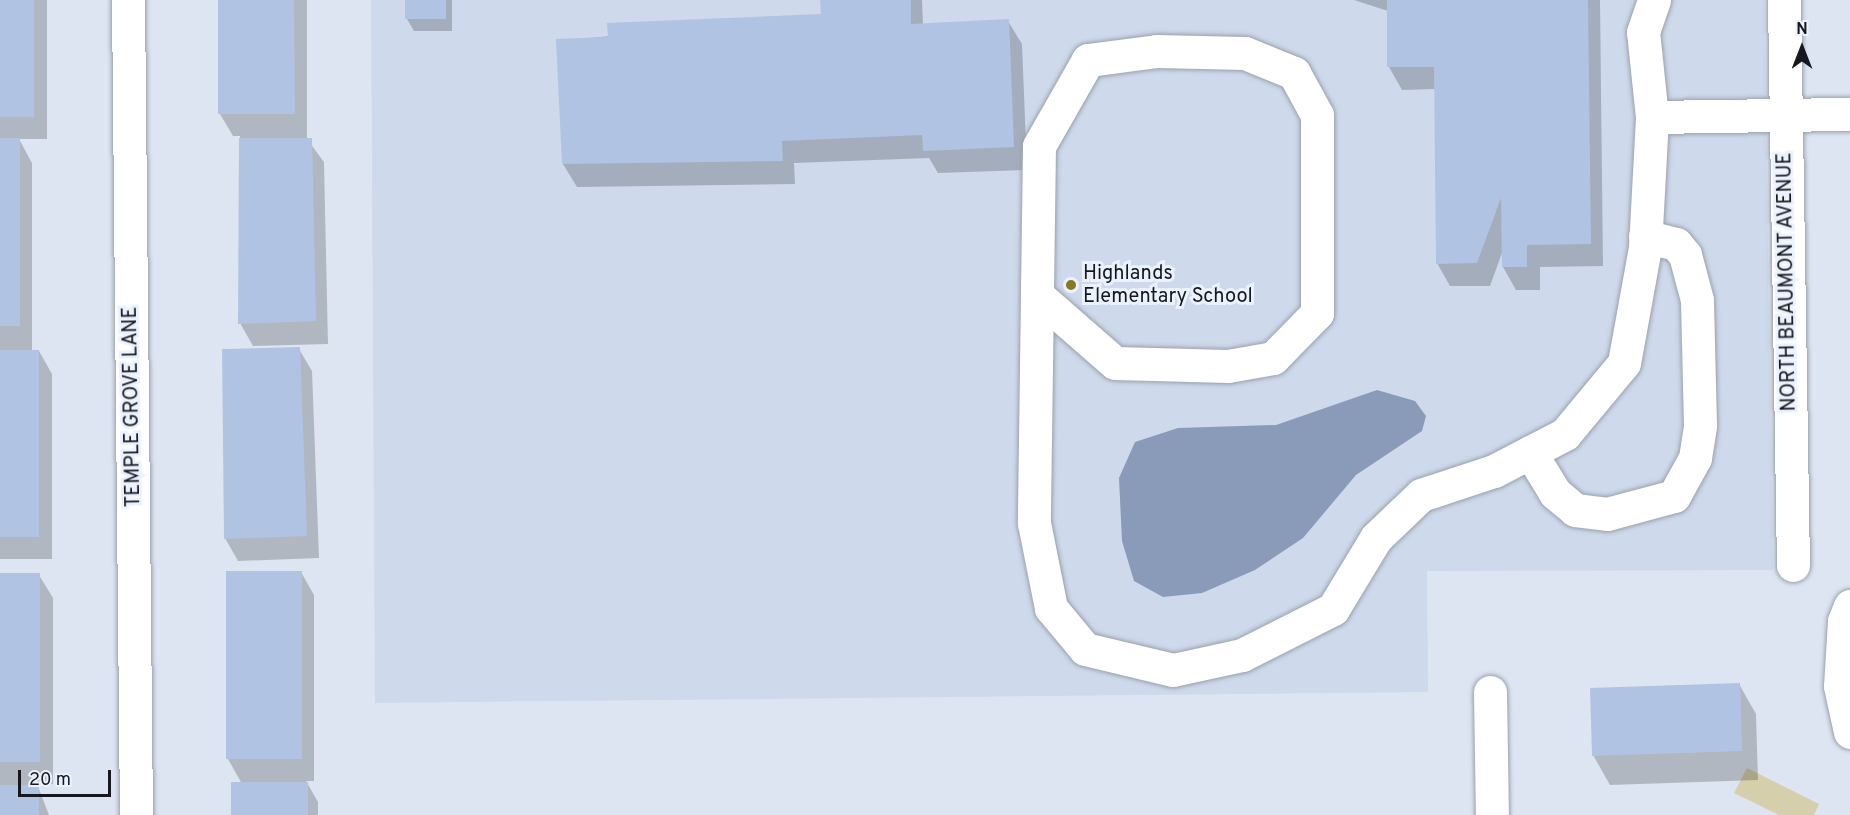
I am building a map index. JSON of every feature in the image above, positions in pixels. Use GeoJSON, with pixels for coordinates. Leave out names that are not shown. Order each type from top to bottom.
{"type":"FeatureCollection","features":[{"type":"Feature","properties":{"kind":"street","name":"TEMPLE GROVE LANE"},"geometry":{"type":"LineString","coordinates":[[128,0],[136,815]]}},
{"type":"Feature","properties":{"kind":"street"},"geometry":{"type":"LineString","coordinates":[[1037,295],[1115,363],[1228,366],[1273,358],[1317,313],[1317,115],[1294,73],[1245,53],[1157,51],[1088,60],[1039,146],[1037,295],[1034,523],[1051,608],[1085,650],[1173,670],[1242,655],[1333,609],[1376,538],[1421,495],[1494,471],[1566,434],[1624,363],[1645,236],[1652,117],[1643,32],[1654,0]]}},
{"type":"Feature","properties":{"kind":"street","name":"NORTH BEAUMONT AVENUE"},"geometry":{"type":"LineString","coordinates":[[1784,0],[1793,565]]}},
{"type":"Feature","properties":{"kind":"street"},"geometry":{"type":"LineString","coordinates":[[1652,117],[1850,114]]}},
{"type":"Feature","properties":{"kind":"street"},"geometry":{"type":"LineString","coordinates":[[1530,452],[1556,493],[1575,510],[1607,514],[1674,496],[1695,458],[1700,425],[1697,300],[1685,255],[1676,244],[1645,236]]}},
{"type":"Feature","properties":{"kind":"street"},"geometry":{"type":"LineString","coordinates":[[1850,606],[1844,621],[1840,686],[1850,732]]}},
{"type":"Feature","properties":{"kind":"street"},"geometry":{"type":"LineString","coordinates":[[1490,692],[1492,815]]}},
{"type":"Feature","properties":{"kind":"shaded area","name":"Highlands Elementary School"},"geometry":{"type":"Polygon","coordinates":[[[371,0],[1764,0],[1773,570],[1427,571],[1428,692],[375,703],[371,0]]]}},
{"type":"Feature","properties":{"kind":"shaded area"},"geometry":{"type":"Polygon","coordinates":[[[1747,768],[1819,804],[1814,815],[1779,815],[1734,793],[1747,768]]]}},
{"type":"Feature","properties":{"kind":"water"},"geometry":{"type":"Polygon","coordinates":[[[1377,390],[1415,401],[1426,416],[1422,431],[1356,475],[1303,538],[1255,570],[1202,593],[1163,597],[1134,581],[1122,541],[1119,478],[1135,442],[1178,428],[1276,425],[1377,390]]]}},
{"type":"Feature","properties":{"kind":"building"},"geometry":{"type":"Polygon","coordinates":[[[0,0],[34,0],[34,117],[0,117],[0,0]]]}},
{"type":"Feature","properties":{"kind":"building"},"geometry":{"type":"Polygon","coordinates":[[[218,0],[294,0],[295,114],[218,114],[218,0]]]}},
{"type":"Feature","properties":{"kind":"building"},"geometry":{"type":"Polygon","coordinates":[[[405,0],[446,0],[446,19],[405,19],[405,0]]]}},
{"type":"Feature","properties":{"kind":"building"},"geometry":{"type":"Polygon","coordinates":[[[820,0],[911,0],[911,24],[1009,19],[1014,147],[923,151],[922,135],[782,141],[783,161],[562,164],[556,39],[608,37],[607,23],[821,14],[820,0]]]}},
{"type":"Feature","properties":{"kind":"building"},"geometry":{"type":"Polygon","coordinates":[[[1387,0],[1588,0],[1591,244],[1527,245],[1527,267],[1502,267],[1501,198],[1477,263],[1436,264],[1434,67],[1387,67],[1387,0]]]}},
{"type":"Feature","properties":{"kind":"building"},"geometry":{"type":"Polygon","coordinates":[[[0,138],[20,138],[20,326],[0,326],[0,138]]]}},
{"type":"Feature","properties":{"kind":"building"},"geometry":{"type":"Polygon","coordinates":[[[239,138],[312,138],[316,321],[238,324],[239,138]]]}},
{"type":"Feature","properties":{"kind":"building"},"geometry":{"type":"Polygon","coordinates":[[[300,347],[307,536],[224,539],[222,349],[300,347]]]}},
{"type":"Feature","properties":{"kind":"building"},"geometry":{"type":"Polygon","coordinates":[[[0,350],[39,350],[39,537],[0,537],[0,350]]]}},
{"type":"Feature","properties":{"kind":"building"},"geometry":{"type":"Polygon","coordinates":[[[226,571],[302,571],[302,759],[226,759],[226,571]]]}},
{"type":"Feature","properties":{"kind":"building"},"geometry":{"type":"Polygon","coordinates":[[[0,573],[40,573],[40,762],[0,762],[0,573]]]}},
{"type":"Feature","properties":{"kind":"building"},"geometry":{"type":"Polygon","coordinates":[[[1740,683],[1742,751],[1592,756],[1590,688],[1740,683]]]}},
{"type":"Feature","properties":{"kind":"building"},"geometry":{"type":"Polygon","coordinates":[[[231,782],[308,782],[308,815],[231,815],[231,782]]]}},
{"type":"Feature","properties":{"kind":"building"},"geometry":{"type":"Polygon","coordinates":[[[0,785],[39,785],[39,815],[0,815],[0,785]]]}},
{"type":"Feature","properties":{"kind":"place","name":"Highlands Elementary School"},"geometry":{"type":"Point","coordinates":[1071,285]}}]}
